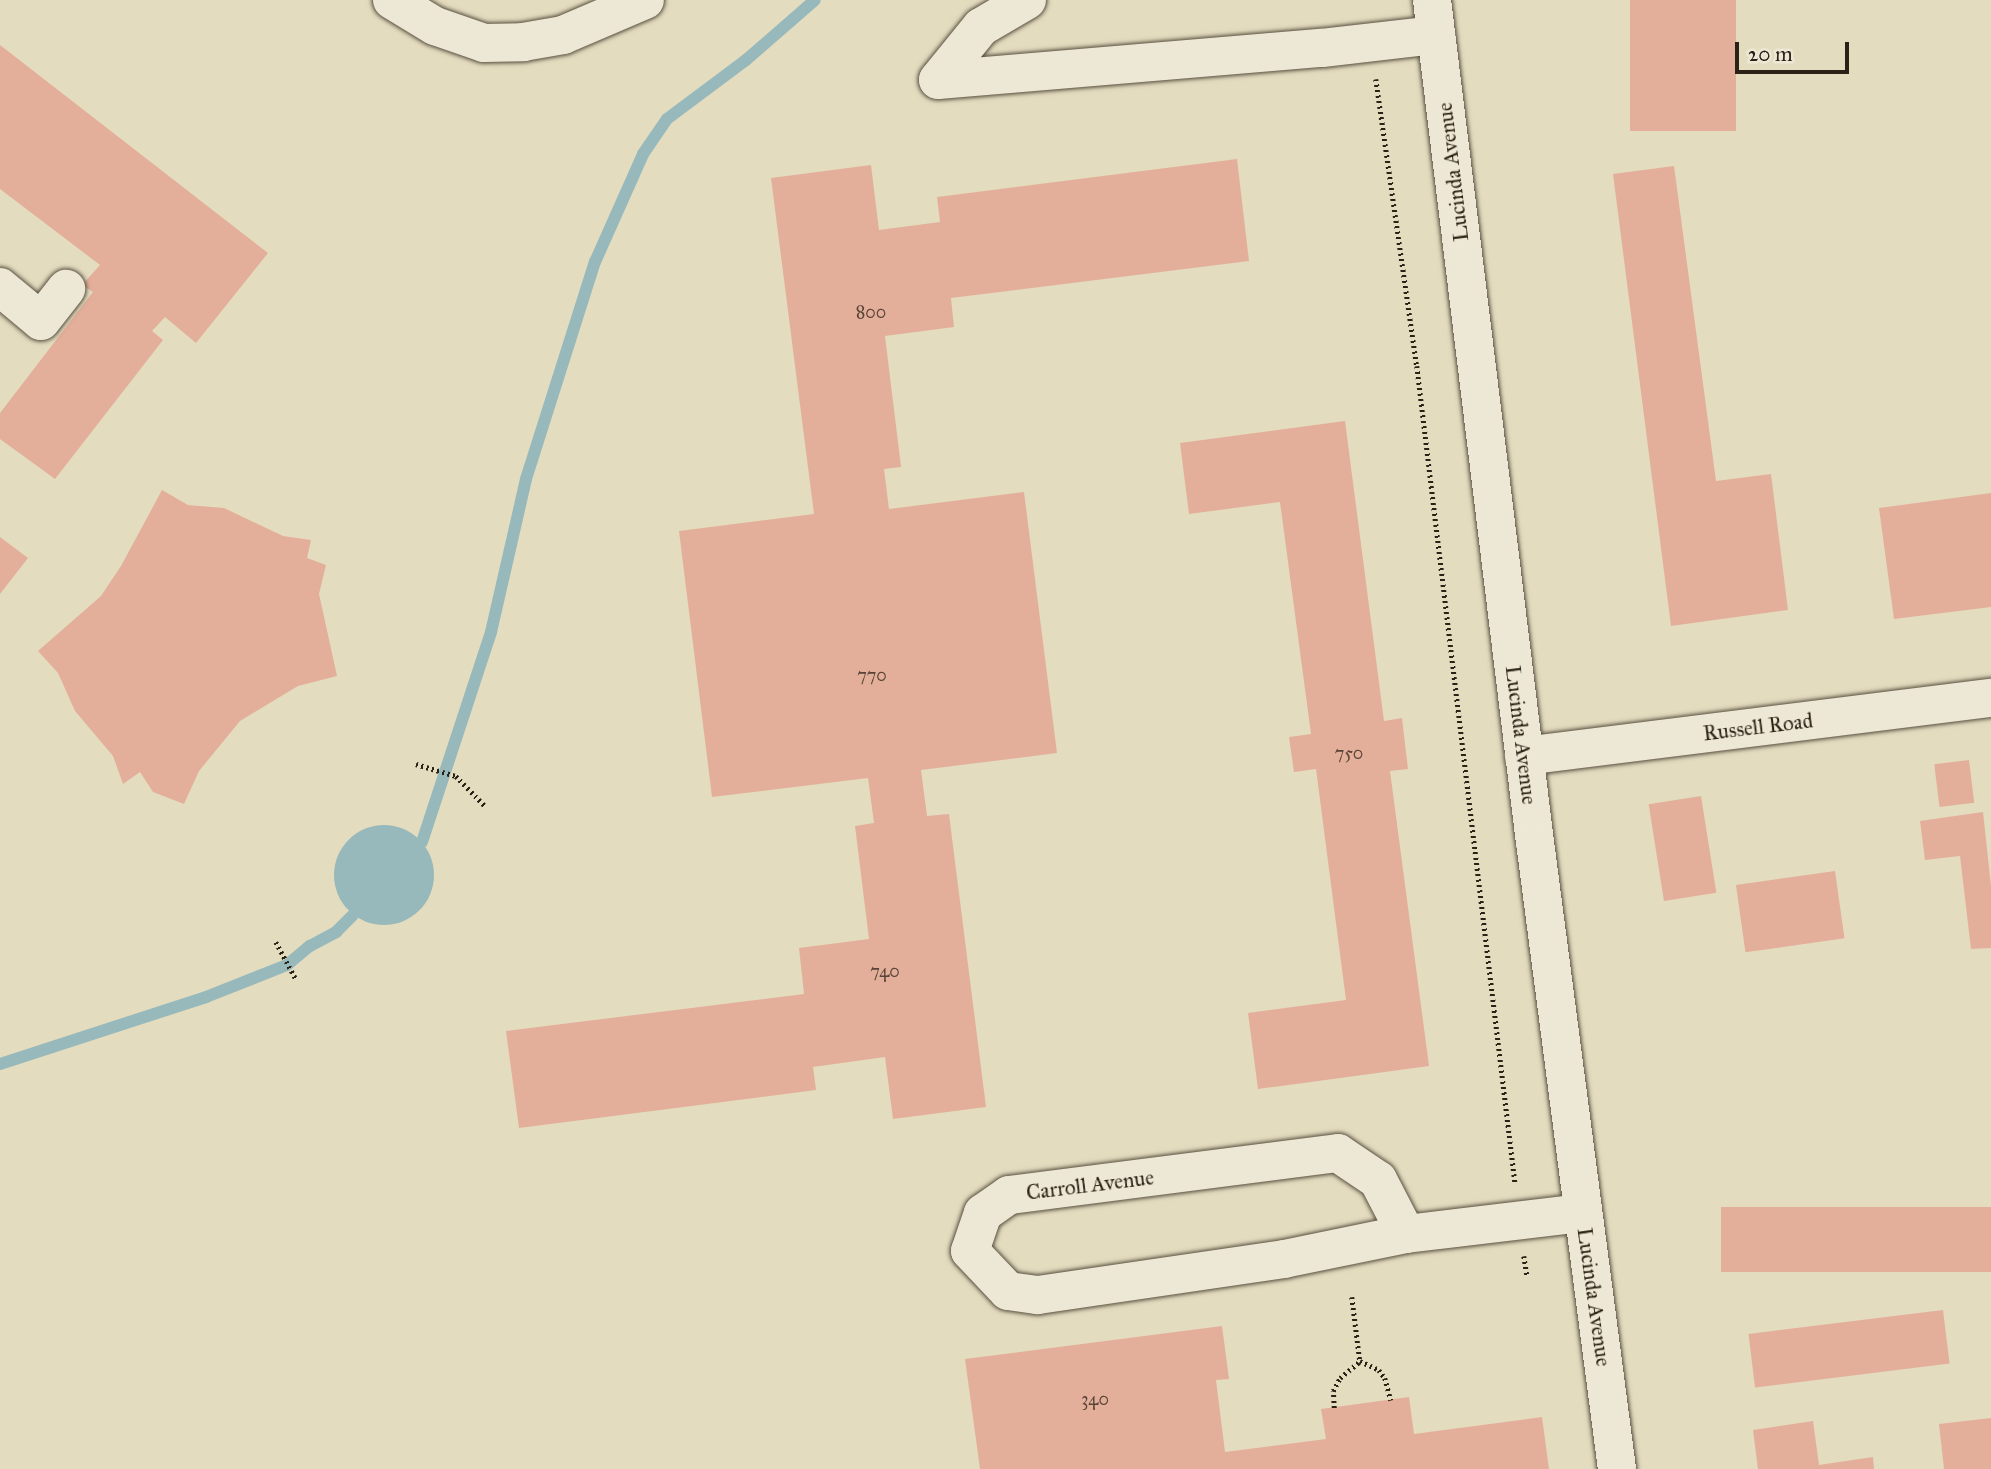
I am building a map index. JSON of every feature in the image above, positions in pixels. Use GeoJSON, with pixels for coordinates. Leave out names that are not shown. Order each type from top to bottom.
{"type":"FeatureCollection","features":[{"type":"Feature","properties":{"kind":"street"},"geometry":{"type":"LineString","coordinates":[[392,0],[435,26],[484,43],[523,43],[563,35],[645,0]]}},
{"type":"Feature","properties":{"kind":"street"},"geometry":{"type":"LineString","coordinates":[[1027,0],[981,27],[938,80],[1370,43],[1434,18]]}},
{"type":"Feature","properties":{"kind":"street","name":"Lucinda Avenue"},"geometry":{"type":"LineString","coordinates":[[1434,18],[1524,756],[1617,1469]]}},
{"type":"Feature","properties":{"kind":"street"},"geometry":{"type":"LineString","coordinates":[[0,287],[41,321],[66,289]]}},
{"type":"Feature","properties":{"kind":"street","name":"Russell Road"},"geometry":{"type":"LineString","coordinates":[[1524,756],[1991,698]]}},
{"type":"Feature","properties":{"kind":"street","name":"Carroll Avenue"},"geometry":{"type":"LineString","coordinates":[[1406,1234],[1378,1180],[1338,1153],[1009,1195],[983,1213],[970,1251],[1008,1290],[1038,1295],[1284,1259],[1406,1234],[1583,1213]]}},
{"type":"Feature","properties":{"kind":"path"},"geometry":{"type":"LineString","coordinates":[[1370,43],[1417,366],[1491,998],[1512,1149]]}},
{"type":"Feature","properties":{"kind":"path"},"geometry":{"type":"LineString","coordinates":[[416,764],[456,776],[486,807]]}},
{"type":"Feature","properties":{"kind":"path"},"geometry":{"type":"LineString","coordinates":[[276,942],[296,979]]}},
{"type":"Feature","properties":{"kind":"path"},"geometry":{"type":"LineString","coordinates":[[1352,1297],[1360,1361]]}},
{"type":"Feature","properties":{"kind":"path"},"geometry":{"type":"LineString","coordinates":[[1360,1361],[1378,1370],[1385,1378],[1391,1400]]}},
{"type":"Feature","properties":{"kind":"path"},"geometry":{"type":"LineString","coordinates":[[1334,1408],[1333,1391],[1340,1378],[1360,1361]]}},
{"type":"Feature","properties":{"kind":"water"},"geometry":{"type":"Polygon","coordinates":[[[384,825],[403,829],[419,840],[430,856],[434,875],[430,894],[419,910],[403,921],[384,925],[365,921],[349,910],[338,894],[334,875],[338,856],[349,840],[365,829],[384,825]]]}},
{"type":"Feature","properties":{"kind":"building"},"geometry":{"type":"Polygon","coordinates":[[[1630,0],[1736,0],[1736,131],[1630,131],[1630,0]]]}},
{"type":"Feature","properties":{"kind":"building"},"geometry":{"type":"Polygon","coordinates":[[[0,45],[268,253],[196,343],[165,317],[152,331],[163,340],[55,479],[0,439],[0,413],[93,292],[82,285],[100,265],[0,189],[0,45]]]}},
{"type":"Feature","properties":{"kind":"building"},"geometry":{"type":"Polygon","coordinates":[[[1237,159],[1249,261],[951,298],[954,327],[885,336],[901,467],[884,469],[889,509],[1024,492],[1057,753],[921,770],[927,816],[949,814],[986,1107],[893,1119],[885,1057],[813,1067],[816,1090],[519,1128],[506,1031],[804,994],[799,948],[869,939],[855,826],[874,823],[868,778],[712,797],[679,531],[814,514],[771,178],[871,165],[879,230],[940,222],[937,197],[1237,159]]]}},
{"type":"Feature","properties":{"kind":"building"},"geometry":{"type":"Polygon","coordinates":[[[1674,166],[1716,481],[1771,474],[1788,610],[1671,626],[1613,174],[1674,166]]]}},
{"type":"Feature","properties":{"kind":"building"},"geometry":{"type":"Polygon","coordinates":[[[1345,421],[1384,721],[1402,718],[1408,769],[1390,771],[1429,1066],[1258,1089],[1248,1013],[1346,1000],[1316,769],[1294,772],[1289,737],[1311,734],[1280,502],[1189,514],[1180,443],[1345,421]]]}},
{"type":"Feature","properties":{"kind":"building"},"geometry":{"type":"Polygon","coordinates":[[[162,490],[188,505],[224,508],[283,536],[311,540],[307,558],[326,565],[319,594],[337,676],[298,686],[240,721],[199,771],[184,804],[153,792],[140,772],[123,784],[113,756],[75,711],[58,673],[38,651],[101,596],[121,566],[162,490]]]}},
{"type":"Feature","properties":{"kind":"building"},"geometry":{"type":"Polygon","coordinates":[[[1991,493],[1991,607],[1894,619],[1879,508],[1991,493]]]}},
{"type":"Feature","properties":{"kind":"building"},"geometry":{"type":"Polygon","coordinates":[[[0,537],[28,558],[0,594],[0,537]]]}},
{"type":"Feature","properties":{"kind":"building"},"geometry":{"type":"Polygon","coordinates":[[[1969,760],[1974,803],[1940,807],[1934,764],[1969,760]]]}},
{"type":"Feature","properties":{"kind":"building"},"geometry":{"type":"Polygon","coordinates":[[[1701,796],[1716,893],[1664,901],[1649,804],[1701,796]]]}},
{"type":"Feature","properties":{"kind":"building"},"geometry":{"type":"Polygon","coordinates":[[[1983,812],[1991,886],[1991,948],[1971,949],[1960,856],[1925,860],[1920,821],[1983,812]]]}},
{"type":"Feature","properties":{"kind":"building"},"geometry":{"type":"Polygon","coordinates":[[[1835,871],[1844,938],[1745,952],[1736,885],[1835,871]]]}},
{"type":"Feature","properties":{"kind":"building"},"geometry":{"type":"Polygon","coordinates":[[[1721,1207],[1991,1207],[1991,1272],[1721,1272],[1721,1207]]]}},
{"type":"Feature","properties":{"kind":"building"},"geometry":{"type":"Polygon","coordinates":[[[1943,1310],[1950,1364],[1755,1387],[1748,1334],[1943,1310]]]}},
{"type":"Feature","properties":{"kind":"building"},"geometry":{"type":"Polygon","coordinates":[[[1222,1326],[1229,1379],[1216,1380],[1225,1452],[1326,1439],[1321,1409],[1409,1397],[1414,1434],[1542,1417],[1549,1469],[980,1469],[965,1359],[1222,1326]]]}},
{"type":"Feature","properties":{"kind":"building"},"geometry":{"type":"Polygon","coordinates":[[[1991,1418],[1991,1469],[1944,1469],[1939,1424],[1991,1418]]]}},
{"type":"Feature","properties":{"kind":"building"},"geometry":{"type":"Polygon","coordinates":[[[1813,1421],[1819,1465],[1873,1457],[1874,1469],[1758,1469],[1753,1430],[1813,1421]]]}},
{"type":"Feature","properties":{"kind":"waterway"},"geometry":{"type":"LineString","coordinates":[[422,842],[491,632],[526,479],[595,262],[643,154],[667,119],[746,60],[815,0]]}},
{"type":"Feature","properties":{"kind":"waterway"},"geometry":{"type":"LineString","coordinates":[[0,1064],[206,997],[287,965],[310,946],[336,932],[353,915]]}}]}
